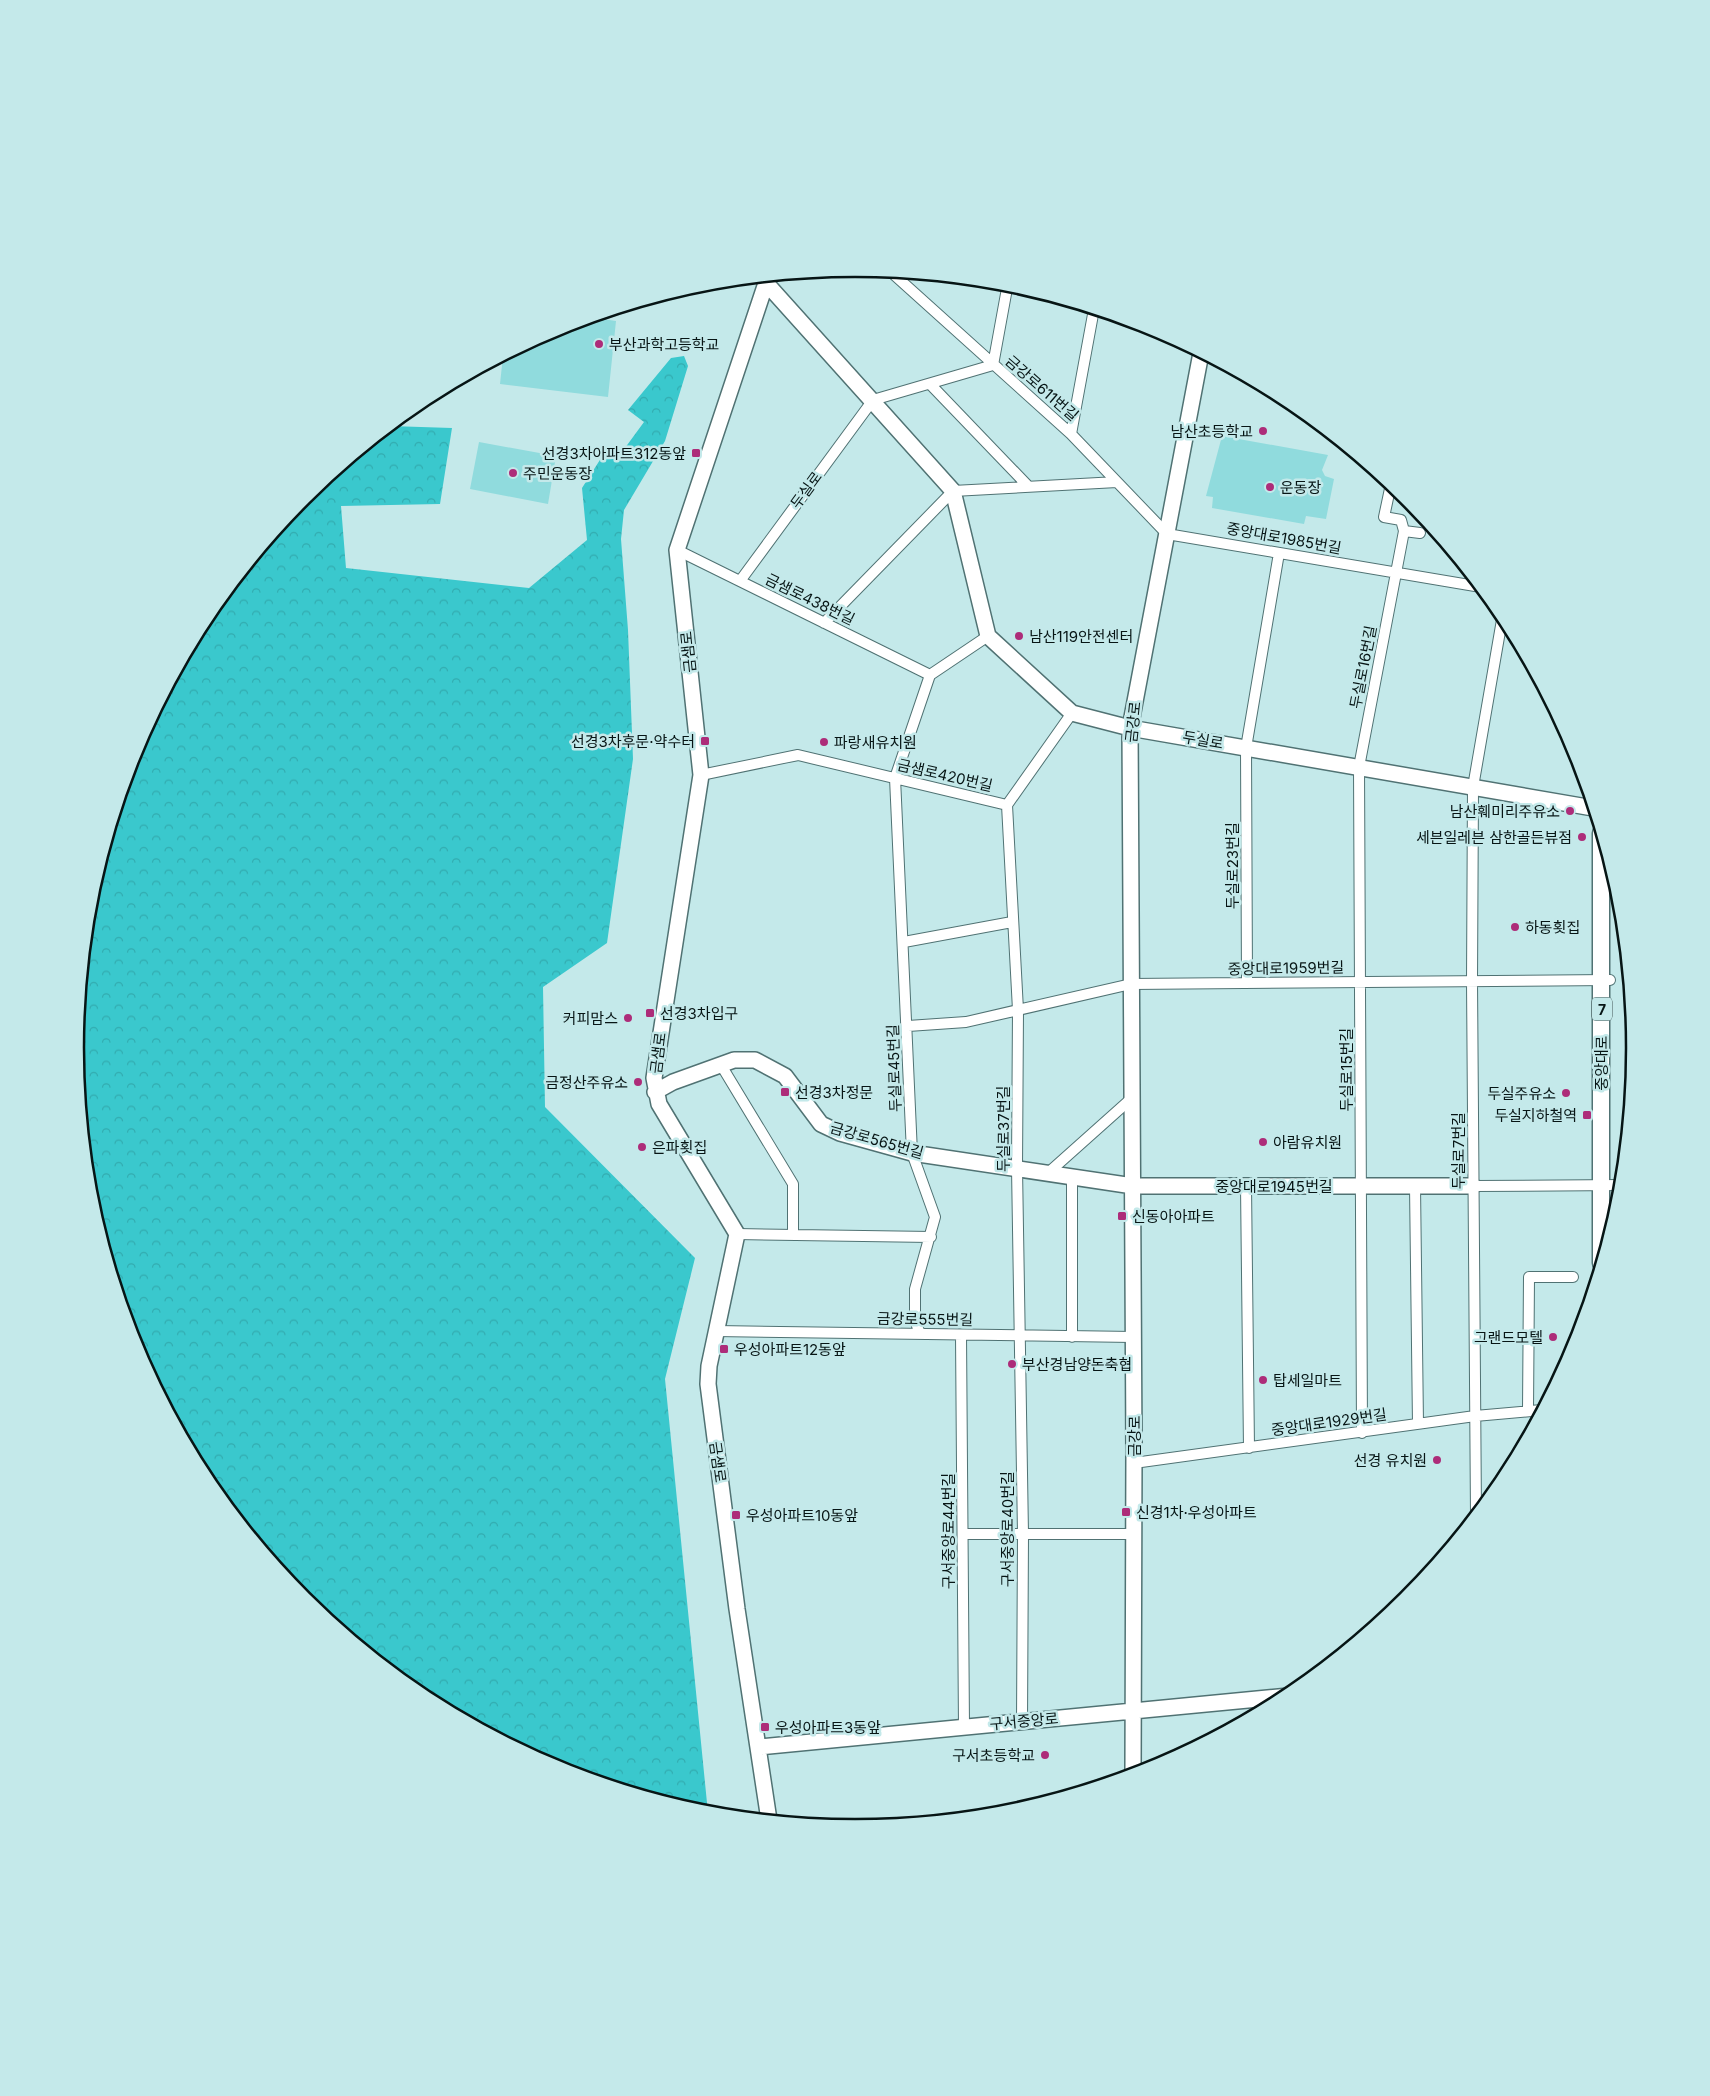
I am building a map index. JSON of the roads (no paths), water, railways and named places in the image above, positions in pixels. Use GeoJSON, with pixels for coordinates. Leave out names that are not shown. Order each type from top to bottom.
{"type":"FeatureCollection","features":[{"type":"Feature","properties":{"kind":"main road","name":"중앙대로"},"geometry":{"type":"LineString","coordinates":[[1602,856],[1613,1187]]}},
{"type":"Feature","properties":{"kind":"main road","name":"중앙대로"},"geometry":{"type":"LineString","coordinates":[[1606,980],[1611,896]]}},
{"type":"Feature","properties":{"kind":"street","name":"금강로611번길"},"geometry":{"type":"LineString","coordinates":[[897,278],[993,366],[1071,434],[1167,534]]}},
{"type":"Feature","properties":{"kind":"street","name":"금샘로"},"geometry":{"type":"LineString","coordinates":[[766,282],[677,550],[701,775],[654,1078],[655,1092],[659,1104],[737,1234],[709,1366],[709,1400],[737,1609],[768,1814]]}},
{"type":"Feature","properties":{"kind":"street"},"geometry":{"type":"LineString","coordinates":[[768,282],[953,491],[988,636],[930,675]]}},
{"type":"Feature","properties":{"kind":"street"},"geometry":{"type":"LineString","coordinates":[[873,400],[993,366],[1006,292]]}},
{"type":"Feature","properties":{"kind":"street"},"geometry":{"type":"LineString","coordinates":[[1071,434],[1093,315]]}},
{"type":"Feature","properties":{"kind":"street","name":"금강로"},"geometry":{"type":"LineString","coordinates":[[1133,1767],[1134,1463],[1130,728],[1200,358]]}},
{"type":"Feature","properties":{"kind":"street"},"geometry":{"type":"LineString","coordinates":[[930,384],[1028,486]]}},
{"type":"Feature","properties":{"kind":"street","name":"두실로"},"geometry":{"type":"LineString","coordinates":[[740,581],[873,400]]}},
{"type":"Feature","properties":{"kind":"street"},"geometry":{"type":"LineString","coordinates":[[824,623],[953,491],[1117,482]]}},
{"type":"Feature","properties":{"kind":"street"},"geometry":{"type":"LineString","coordinates":[[1389,492],[1384,517],[1402,520],[1404,531],[1397,573]]}},
{"type":"Feature","properties":{"kind":"street"},"geometry":{"type":"LineString","coordinates":[[1404,531],[1420,533]]}},
{"type":"Feature","properties":{"kind":"street","name":"중앙대로1985번길"},"geometry":{"type":"LineString","coordinates":[[1167,534],[1472,586]]}},
{"type":"Feature","properties":{"kind":"street","name":"금샘로438번길"},"geometry":{"type":"LineString","coordinates":[[677,550],[930,675]]}},
{"type":"Feature","properties":{"kind":"street","name":"두실로23번길"},"geometry":{"type":"LineString","coordinates":[[1247,983],[1246,748],[1280,553]]}},
{"type":"Feature","properties":{"kind":"street","name":"두실로16번길"},"geometry":{"type":"LineString","coordinates":[[1359,767],[1397,573]]}},
{"type":"Feature","properties":{"kind":"street","name":"두실로7번길"},"geometry":{"type":"LineString","coordinates":[[1476,1505],[1472,981],[1474,787],[1501,627]]}},
{"type":"Feature","properties":{"kind":"street","name":"두실로"},"geometry":{"type":"LineString","coordinates":[[988,636],[1072,713],[1130,728],[1587,807]]}},
{"type":"Feature","properties":{"kind":"street","name":"두실로45번길"},"geometry":{"type":"LineString","coordinates":[[920,1334],[915,1320],[915,1289],[917,1275],[935,1224],[934,1210],[912,1152],[908,1026],[895,778],[930,675]]}},
{"type":"Feature","properties":{"kind":"street"},"geometry":{"type":"LineString","coordinates":[[1007,805],[1072,713]]}},
{"type":"Feature","properties":{"kind":"street","name":"금샘로420번길"},"geometry":{"type":"LineString","coordinates":[[701,775],[798,755],[1007,805]]}},
{"type":"Feature","properties":{"kind":"street","name":"두실로15번길"},"geometry":{"type":"LineString","coordinates":[[1359,767],[1362,1433]]}},
{"type":"Feature","properties":{"kind":"street","name":"두실로37번길"},"geometry":{"type":"LineString","coordinates":[[1007,805],[1018,1010],[1017,1168],[1021,1336]]}},
{"type":"Feature","properties":{"kind":"street"},"geometry":{"type":"LineString","coordinates":[[904,942],[958,934],[1012,922]]}},
{"type":"Feature","properties":{"kind":"street","name":"중앙대로1959번길"},"geometry":{"type":"LineString","coordinates":[[908,1026],[966,1022],[1131,984],[1606,980]]}},
{"type":"Feature","properties":{"kind":"street","name":"금강로565번길"},"geometry":{"type":"LineString","coordinates":[[655,1092],[673,1082],[734,1060],[755,1060],[785,1076],[821,1124],[840,1133],[912,1152],[1133,1186]]}},
{"type":"Feature","properties":{"kind":"street"},"geometry":{"type":"LineString","coordinates":[[721,1065],[793,1184],[792,1235]]}},
{"type":"Feature","properties":{"kind":"street"},"geometry":{"type":"LineString","coordinates":[[1048,1173],[1132,1098]]}},
{"type":"Feature","properties":{"kind":"street"},"geometry":{"type":"LineString","coordinates":[[1072,1176],[1072,1336]]}},
{"type":"Feature","properties":{"kind":"street","name":"중앙대로1945번길"},"geometry":{"type":"LineString","coordinates":[[1133,1186],[1613,1188]]}},
{"type":"Feature","properties":{"kind":"street"},"geometry":{"type":"LineString","coordinates":[[1246,1186],[1249,1448]]}},
{"type":"Feature","properties":{"kind":"street"},"geometry":{"type":"LineString","coordinates":[[1415,1186],[1418,1424]]}},
{"type":"Feature","properties":{"kind":"street"},"geometry":{"type":"LineString","coordinates":[[737,1234],[931,1237]]}},
{"type":"Feature","properties":{"kind":"street"},"geometry":{"type":"LineString","coordinates":[[1528,1410],[1529,1277],[1573,1277]]}},
{"type":"Feature","properties":{"kind":"street","name":"금강로555번길"},"geometry":{"type":"LineString","coordinates":[[716,1331],[1133,1337]]}},
{"type":"Feature","properties":{"kind":"street","name":"구서중앙로44번길"},"geometry":{"type":"LineString","coordinates":[[961,1335],[964,1727]]}},
{"type":"Feature","properties":{"kind":"street","name":"구서중앙로40번길"},"geometry":{"type":"LineString","coordinates":[[1021,1336],[1022,1722]]}},
{"type":"Feature","properties":{"kind":"street","name":"중앙대로1929번길"},"geometry":{"type":"LineString","coordinates":[[1134,1463],[1475,1416],[1536,1410]]}},
{"type":"Feature","properties":{"kind":"street"},"geometry":{"type":"LineString","coordinates":[[963,1534],[1134,1534]]}},
{"type":"Feature","properties":{"kind":"street","name":"구서중앙로"},"geometry":{"type":"LineString","coordinates":[[758,1747],[1269,1698]]}},
{"type":"Feature","properties":{"kind":"place","name":"부산과학고등학교"},"geometry":{"type":"Point","coordinates":[599,344]}},
{"type":"Feature","properties":{"kind":"place","name":"남산초등학교"},"geometry":{"type":"Point","coordinates":[1263,431]}},
{"type":"Feature","properties":{"kind":"place","name":"선경3차아파트312동앞"},"geometry":{"type":"Point","coordinates":[696,453]}},
{"type":"Feature","properties":{"kind":"place","name":"주민운동장"},"geometry":{"type":"Point","coordinates":[513,473]}},
{"type":"Feature","properties":{"kind":"place","name":"운동장"},"geometry":{"type":"Point","coordinates":[1270,487]}},
{"type":"Feature","properties":{"kind":"place","name":"남산119안전센터"},"geometry":{"type":"Point","coordinates":[1019,636]}},
{"type":"Feature","properties":{"kind":"place","name":"선경3차후문·약수터"},"geometry":{"type":"Point","coordinates":[705,741]}},
{"type":"Feature","properties":{"kind":"place","name":"파랑새유치원"},"geometry":{"type":"Point","coordinates":[824,742]}},
{"type":"Feature","properties":{"kind":"place","name":"남산훼미리주유소"},"geometry":{"type":"Point","coordinates":[1570,811]}},
{"type":"Feature","properties":{"kind":"place","name":"세븐일레븐 삼한골든뷰점"},"geometry":{"type":"Point","coordinates":[1582,837]}},
{"type":"Feature","properties":{"kind":"place","name":"하동횟집"},"geometry":{"type":"Point","coordinates":[1515,927]}},
{"type":"Feature","properties":{"kind":"place","name":"선경3차입구"},"geometry":{"type":"Point","coordinates":[650,1013]}},
{"type":"Feature","properties":{"kind":"place","name":"커피맘스"},"geometry":{"type":"Point","coordinates":[628,1018]}},
{"type":"Feature","properties":{"kind":"place","name":"금정산주유소"},"geometry":{"type":"Point","coordinates":[638,1082]}},
{"type":"Feature","properties":{"kind":"place","name":"선경3차정문"},"geometry":{"type":"Point","coordinates":[785,1092]}},
{"type":"Feature","properties":{"kind":"place","name":"두실주유소"},"geometry":{"type":"Point","coordinates":[1566,1093]}},
{"type":"Feature","properties":{"kind":"place","name":"두실지하철역"},"geometry":{"type":"Point","coordinates":[1587,1115]}},
{"type":"Feature","properties":{"kind":"place","name":"아람유치원"},"geometry":{"type":"Point","coordinates":[1263,1142]}},
{"type":"Feature","properties":{"kind":"place","name":"은파횟집"},"geometry":{"type":"Point","coordinates":[642,1147]}},
{"type":"Feature","properties":{"kind":"place","name":"신동아아파트"},"geometry":{"type":"Point","coordinates":[1122,1216]}},
{"type":"Feature","properties":{"kind":"place","name":"그랜드모텔"},"geometry":{"type":"Point","coordinates":[1553,1337]}},
{"type":"Feature","properties":{"kind":"place","name":"우성아파트12동앞"},"geometry":{"type":"Point","coordinates":[724,1349]}},
{"type":"Feature","properties":{"kind":"place","name":"부산경남양돈축협"},"geometry":{"type":"Point","coordinates":[1012,1364]}},
{"type":"Feature","properties":{"kind":"place","name":"탑세일마트"},"geometry":{"type":"Point","coordinates":[1263,1380]}},
{"type":"Feature","properties":{"kind":"place","name":"선경 유치원"},"geometry":{"type":"Point","coordinates":[1437,1460]}},
{"type":"Feature","properties":{"kind":"place","name":"신경1차·우성아파트"},"geometry":{"type":"Point","coordinates":[1126,1512]}},
{"type":"Feature","properties":{"kind":"place","name":"우성아파트10동앞"},"geometry":{"type":"Point","coordinates":[736,1515]}},
{"type":"Feature","properties":{"kind":"place","name":"우성아파트3동앞"},"geometry":{"type":"Point","coordinates":[765,1727]}},
{"type":"Feature","properties":{"kind":"place","name":"구서초등학교"},"geometry":{"type":"Point","coordinates":[1045,1755]}}]}
